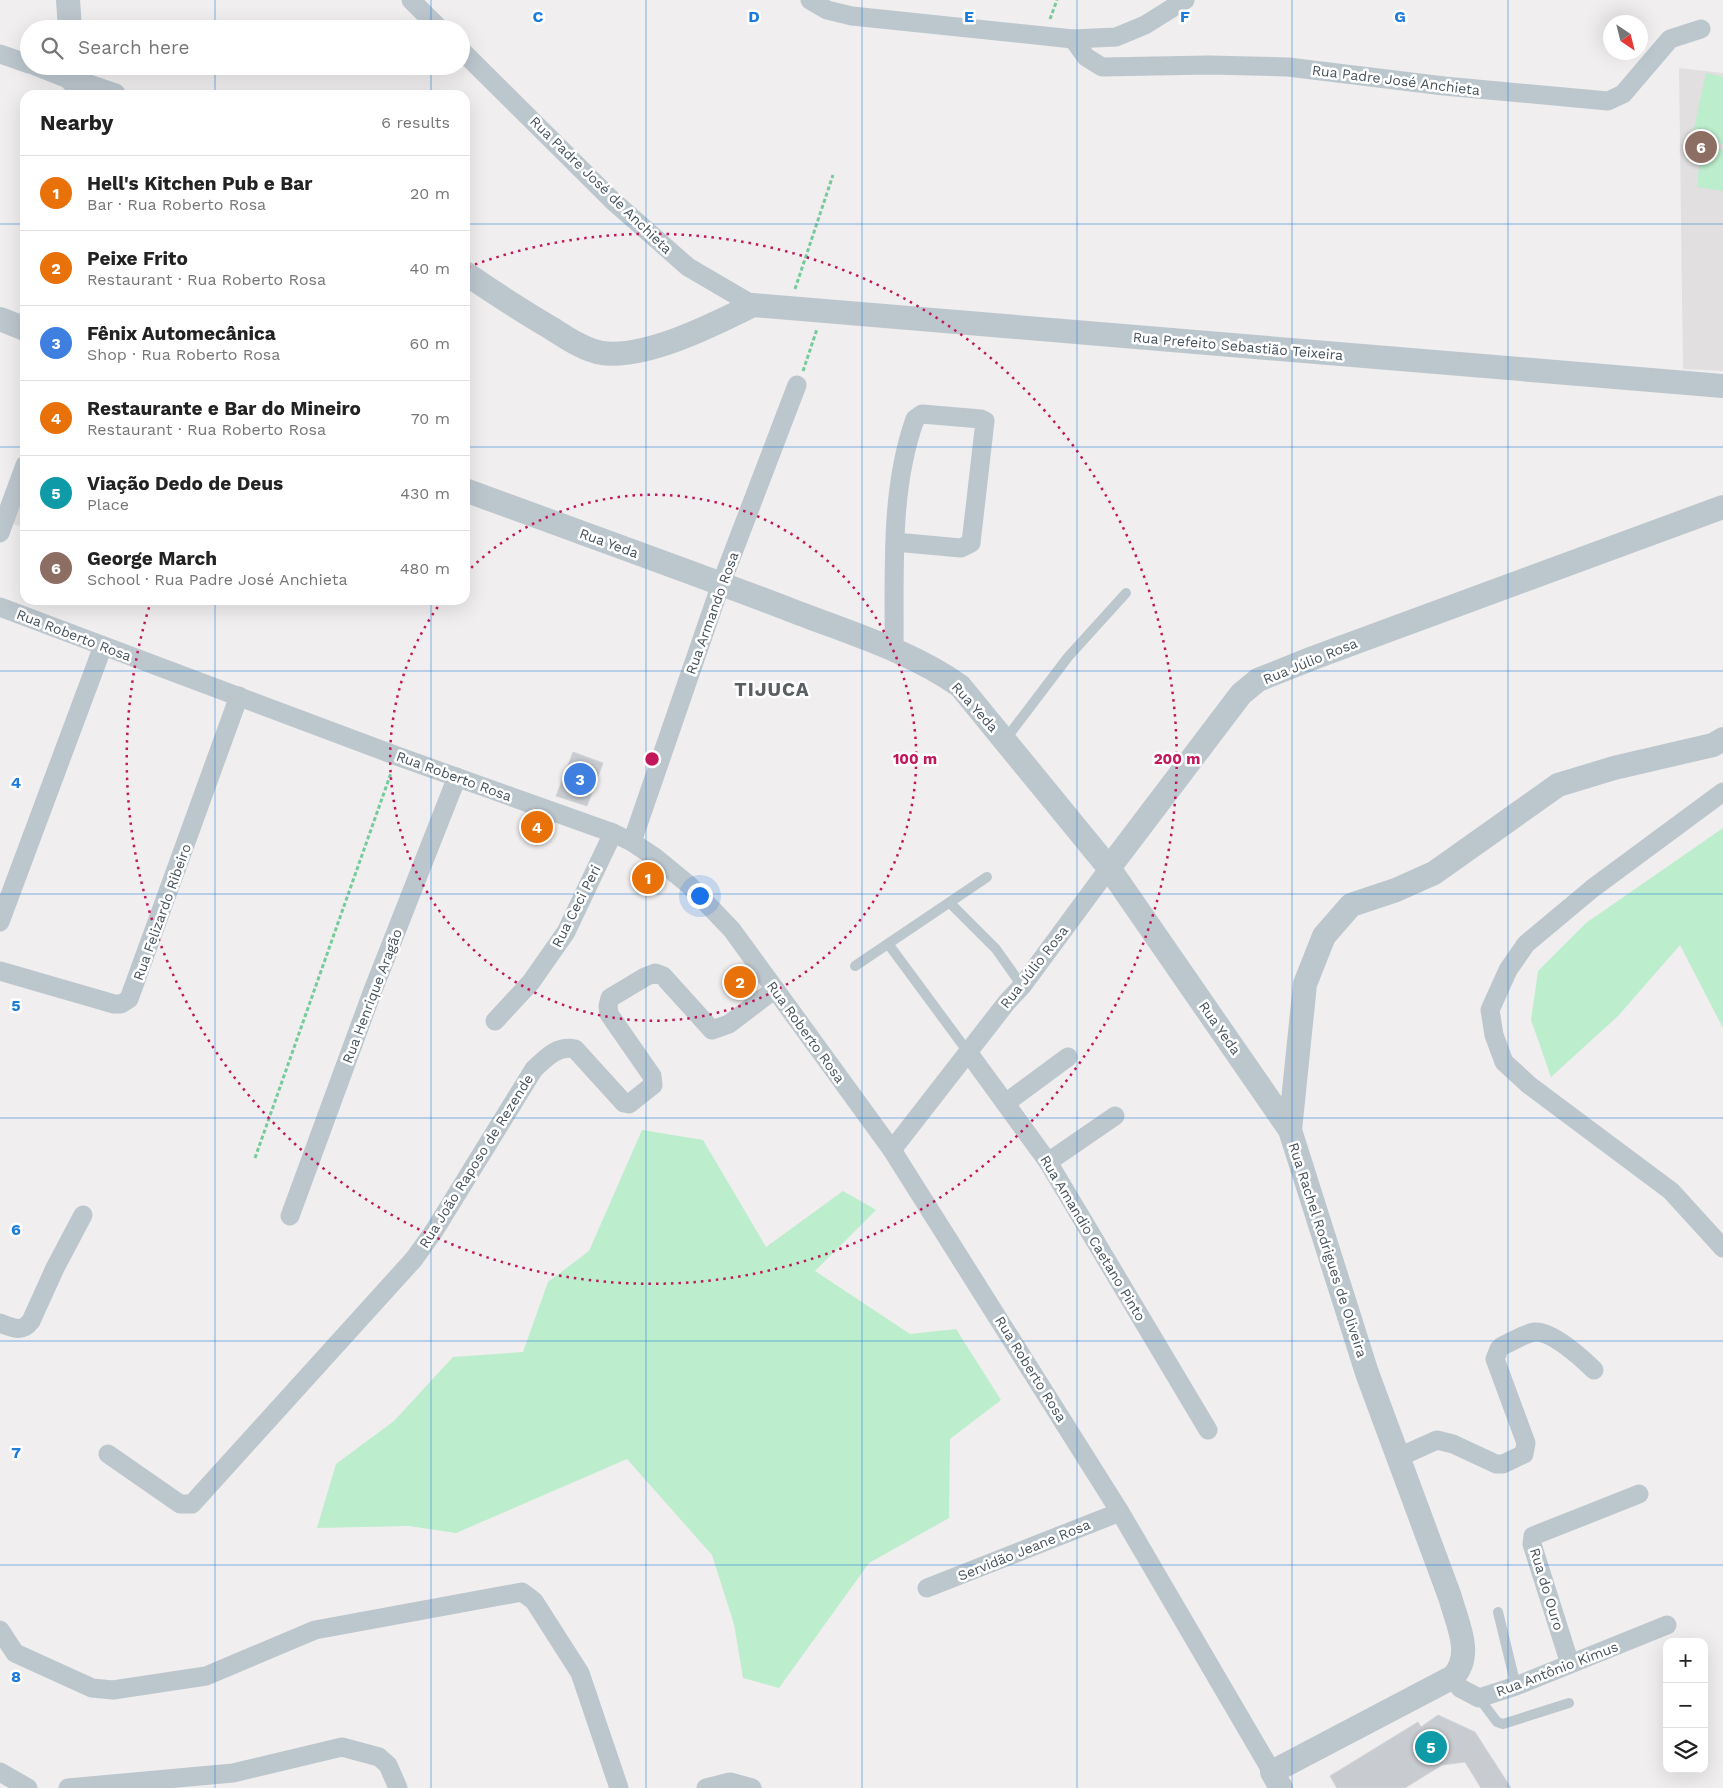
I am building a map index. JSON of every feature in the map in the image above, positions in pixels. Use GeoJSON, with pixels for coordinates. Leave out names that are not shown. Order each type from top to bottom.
{"type":"FeatureCollection","features":[{"type":"Feature","properties":{"kind":"street"},"geometry":{"type":"LineString","coordinates":[[68,0],[69,20]]}},
{"type":"Feature","properties":{"kind":"street"},"geometry":{"type":"LineString","coordinates":[[411,0],[431,20]]}},
{"type":"Feature","properties":{"kind":"street"},"geometry":{"type":"LineString","coordinates":[[810,0],[827,10],[852,16],[1073,40],[1116,36],[1145,25],[1185,0]]}},
{"type":"Feature","properties":{"kind":"street","name":"Rua Padre José Anchieta"},"geometry":{"type":"LineString","coordinates":[[1073,40],[1086,57],[1102,66],[1209,65],[1288,67],[1520,94],[1608,102],[1623,94],[1670,39],[1701,29]]}},
{"type":"Feature","properties":{"kind":"street"},"geometry":{"type":"LineString","coordinates":[[0,54],[20,61]]}},
{"type":"Feature","properties":{"kind":"street","name":"Rua Padre José de Anchieta"},"geometry":{"type":"LineString","coordinates":[[470,59],[613,200],[688,267],[753,306]]}},
{"type":"Feature","properties":{"kind":"street"},"geometry":{"type":"LineString","coordinates":[[75,75],[104,90]]}},
{"type":"Feature","properties":{"kind":"street"},"geometry":{"type":"LineString","coordinates":[[470,276],[578,344],[602,353],[624,352],[660,344],[708,327],[753,306]]}},
{"type":"Feature","properties":{"kind":"street","name":"Rua Prefeito Sebastião Teixeira"},"geometry":{"type":"LineString","coordinates":[[753,306],[1723,386]]}},
{"type":"Feature","properties":{"kind":"street"},"geometry":{"type":"LineString","coordinates":[[0,319],[20,327]]}},
{"type":"Feature","properties":{"kind":"street","name":"Rua Armando Rosa"},"geometry":{"type":"LineString","coordinates":[[632,842],[721,584],[797,385]]}},
{"type":"Feature","properties":{"kind":"street"},"geometry":{"type":"LineString","coordinates":[[894,650],[896,542],[899,487],[913,425],[917,416],[922,414],[981,419],[985,421],[971,543],[961,548],[896,542]]}},
{"type":"Feature","properties":{"kind":"street"},"geometry":{"type":"LineString","coordinates":[[0,533],[5,506],[20,475]]}},
{"type":"Feature","properties":{"kind":"street","name":"Rua Yeda"},"geometry":{"type":"LineString","coordinates":[[470,492],[894,650],[938,671],[960,686],[1109,868],[1290,1130]]}},
{"type":"Feature","properties":{"kind":"street","name":"Rua Júlio Rosa"},"geometry":{"type":"LineString","coordinates":[[892,1150],[1022,986],[1241,694],[1258,680],[1723,507]]}},
{"type":"Feature","properties":{"kind":"street","name":"Rua Roberto Rosa"},"geometry":{"type":"LineString","coordinates":[[0,607],[397,756],[613,833],[632,842],[690,885],[732,930],[892,1150],[1120,1512],[1276,1780]]}},
{"type":"Feature","properties":{"kind":"street"},"geometry":{"type":"LineString","coordinates":[[0,922],[103,646]]}},
{"type":"Feature","properties":{"kind":"street","name":"Rua Felizardo Ribeiro"},"geometry":{"type":"LineString","coordinates":[[0,970],[114,1004],[121,1004],[129,999],[239,696]]}},
{"type":"Feature","properties":{"kind":"street","name":"Rua Rachel Rodrigues de Oliveira"},"geometry":{"type":"LineString","coordinates":[[1453,1677],[1461,1669],[1464,1658],[1460,1632],[1450,1597],[1367,1374],[1290,1130],[1305,984],[1324,936],[1351,905],[1396,890],[1434,873],[1558,786],[1614,768],[1713,745],[1723,739]]}},
{"type":"Feature","properties":{"kind":"street","name":"Rua Henrique Aragão"},"geometry":{"type":"LineString","coordinates":[[290,1216],[373,990],[457,777]]}},
{"type":"Feature","properties":{"kind":"street"},"geometry":{"type":"LineString","coordinates":[[1723,792],[1587,892],[1526,944],[1508,970],[1490,1010],[1494,1035],[1504,1062],[1529,1085],[1671,1191],[1723,1248]]}},
{"type":"Feature","properties":{"kind":"street","name":"Rua Ceci Peri"},"geometry":{"type":"LineString","coordinates":[[495,1022],[531,982],[566,932],[613,833]]}},
{"type":"Feature","properties":{"kind":"street","name":"Rua João Raposo de Rezende"},"geometry":{"type":"LineString","coordinates":[[108,1454],[180,1504],[192,1504],[414,1259],[434,1231],[534,1070],[550,1054],[566,1047],[575,1049],[624,1103],[629,1104],[653,1085],[652,1076],[609,1014],[610,998],[655,973],[663,976],[712,1030],[720,1029],[729,1024],[775,988]]}},
{"type":"Feature","properties":{"kind":"street","name":"Rua Amandio Caetano Pinto"},"geometry":{"type":"LineString","coordinates":[[968,1052],[1007,1102],[1048,1162],[1208,1430]]}},
{"type":"Feature","properties":{"kind":"street"},"geometry":{"type":"LineString","coordinates":[[1007,1102],[1068,1057]]}},
{"type":"Feature","properties":{"kind":"street"},"geometry":{"type":"LineString","coordinates":[[1048,1162],[1115,1116]]}},
{"type":"Feature","properties":{"kind":"street"},"geometry":{"type":"LineString","coordinates":[[0,1323],[20,1329],[26,1328],[32,1321],[55,1268],[83,1215]]}},
{"type":"Feature","properties":{"kind":"street"},"geometry":{"type":"LineString","coordinates":[[1399,1458],[1437,1440],[1453,1444],[1496,1464],[1503,1464],[1524,1454],[1526,1443],[1496,1359],[1502,1346],[1535,1332],[1551,1337],[1568,1348],[1594,1370]]}},
{"type":"Feature","properties":{"kind":"street","name":"Rua do Ouro"},"geometry":{"type":"LineString","coordinates":[[1570,1664],[1532,1544],[1534,1536],[1639,1494]]}},
{"type":"Feature","properties":{"kind":"street","name":"Servidão Jeane Rosa"},"geometry":{"type":"LineString","coordinates":[[927,1588],[1120,1512]]}},
{"type":"Feature","properties":{"kind":"street"},"geometry":{"type":"LineString","coordinates":[[0,1630],[15,1653],[92,1688],[113,1690],[206,1676],[315,1630],[522,1592],[534,1601],[580,1672],[619,1788]]}},
{"type":"Feature","properties":{"kind":"street","name":"Rua Antônio Kimus"},"geometry":{"type":"LineString","coordinates":[[1453,1677],[1460,1688],[1479,1698],[1516,1686],[1667,1626]]}},
{"type":"Feature","properties":{"kind":"street"},"geometry":{"type":"LineString","coordinates":[[1276,1780],[1453,1677]]}},
{"type":"Feature","properties":{"kind":"street"},"geometry":{"type":"LineString","coordinates":[[68,1788],[234,1773],[342,1747],[379,1756],[388,1765],[398,1788]]}},
{"type":"Feature","properties":{"kind":"street"},"geometry":{"type":"LineString","coordinates":[[0,1772],[28,1788]]}},
{"type":"Feature","properties":{"kind":"street"},"geometry":{"type":"LineString","coordinates":[[706,1788],[730,1782],[752,1788]]}},
{"type":"Feature","properties":{"kind":"lane"},"geometry":{"type":"LineString","coordinates":[[1005,740],[1068,657],[1126,593]]}},
{"type":"Feature","properties":{"kind":"lane"},"geometry":{"type":"LineString","coordinates":[[855,966],[889,945],[987,877]]}},
{"type":"Feature","properties":{"kind":"lane"},"geometry":{"type":"LineString","coordinates":[[950,903],[996,949],[1022,986]]}},
{"type":"Feature","properties":{"kind":"lane"},"geometry":{"type":"LineString","coordinates":[[889,945],[968,1052]]}},
{"type":"Feature","properties":{"kind":"lane"},"geometry":{"type":"LineString","coordinates":[[1498,1612],[1516,1686]]}},
{"type":"Feature","properties":{"kind":"lane"},"geometry":{"type":"LineString","coordinates":[[1479,1698],[1497,1722],[1503,1724],[1569,1703]]}},
{"type":"Feature","properties":{"kind":"path"},"geometry":{"type":"LineString","coordinates":[[788,308],[833,175]]}},
{"type":"Feature","properties":{"kind":"path"},"geometry":{"type":"LineString","coordinates":[[797,385],[824,311]]}},
{"type":"Feature","properties":{"kind":"path"},"geometry":{"type":"LineString","coordinates":[[255,1158],[397,756]]}},
{"type":"Feature","properties":{"kind":"shaded area"},"geometry":{"type":"Polygon","coordinates":[[[1679,68],[1723,73],[1723,371],[1683,369],[1679,68]]]}},
{"type":"Feature","properties":{"kind":"shaded area"},"geometry":{"type":"Polygon","coordinates":[[[20,495],[20,526],[10,523],[20,495]]]}},
{"type":"Feature","properties":{"kind":"green space"},"geometry":{"type":"Polygon","coordinates":[[[1706,73],[1723,77],[1723,144],[1692,137],[1706,73]]]}},
{"type":"Feature","properties":{"kind":"green space"},"geometry":{"type":"Polygon","coordinates":[[[1701,146],[1723,150],[1723,191],[1697,187],[1701,146]]]}},
{"type":"Feature","properties":{"kind":"green space"},"geometry":{"type":"Polygon","coordinates":[[[1723,828],[1723,1028],[1680,945],[1618,1016],[1551,1077],[1531,1020],[1538,971],[1586,923],[1723,828]]]}},
{"type":"Feature","properties":{"kind":"green space"},"geometry":{"type":"Polygon","coordinates":[[[642,1130],[703,1140],[766,1247],[843,1191],[876,1210],[815,1271],[910,1334],[956,1329],[1001,1400],[950,1439],[949,1518],[869,1563],[779,1688],[743,1678],[734,1624],[712,1555],[627,1459],[456,1533],[409,1526],[317,1528],[336,1464],[394,1421],[453,1357],[523,1352],[548,1282],[589,1251],[642,1130]]]}},
{"type":"Feature","properties":{"kind":"building"},"geometry":{"type":"Polygon","coordinates":[[[573,752],[603,763],[587,806],[556,796],[573,752]]]}},
{"type":"Feature","properties":{"kind":"building"},"geometry":{"type":"Polygon","coordinates":[[[1438,1715],[1475,1732],[1511,1788],[1481,1788],[1465,1762],[1442,1765],[1405,1788],[1337,1788],[1330,1776],[1418,1722],[1421,1727],[1438,1715]]]}},
{"type":"Feature","properties":{"kind":"place","name":"George March"},"geometry":{"type":"Point","coordinates":[1701,147]}},
{"type":"Feature","properties":{"kind":"place","name":"Fênix Automecânica"},"geometry":{"type":"Point","coordinates":[580,779]}},
{"type":"Feature","properties":{"kind":"place","name":"Restaurante e Bar do Mineiro"},"geometry":{"type":"Point","coordinates":[537,827]}},
{"type":"Feature","properties":{"kind":"place","name":"Hell's Kitchen Pub e Bar"},"geometry":{"type":"Point","coordinates":[648,878]}},
{"type":"Feature","properties":{"kind":"place","name":"Peixe Frito"},"geometry":{"type":"Point","coordinates":[740,982]}},
{"type":"Feature","properties":{"kind":"place","name":"Viação Dedo de Deus"},"geometry":{"type":"Point","coordinates":[1431,1747]}},
{"type":"Feature","properties":{"kind":"district","name":"TIJUCA"},"geometry":{"type":"Point","coordinates":[772,689]}}]}
